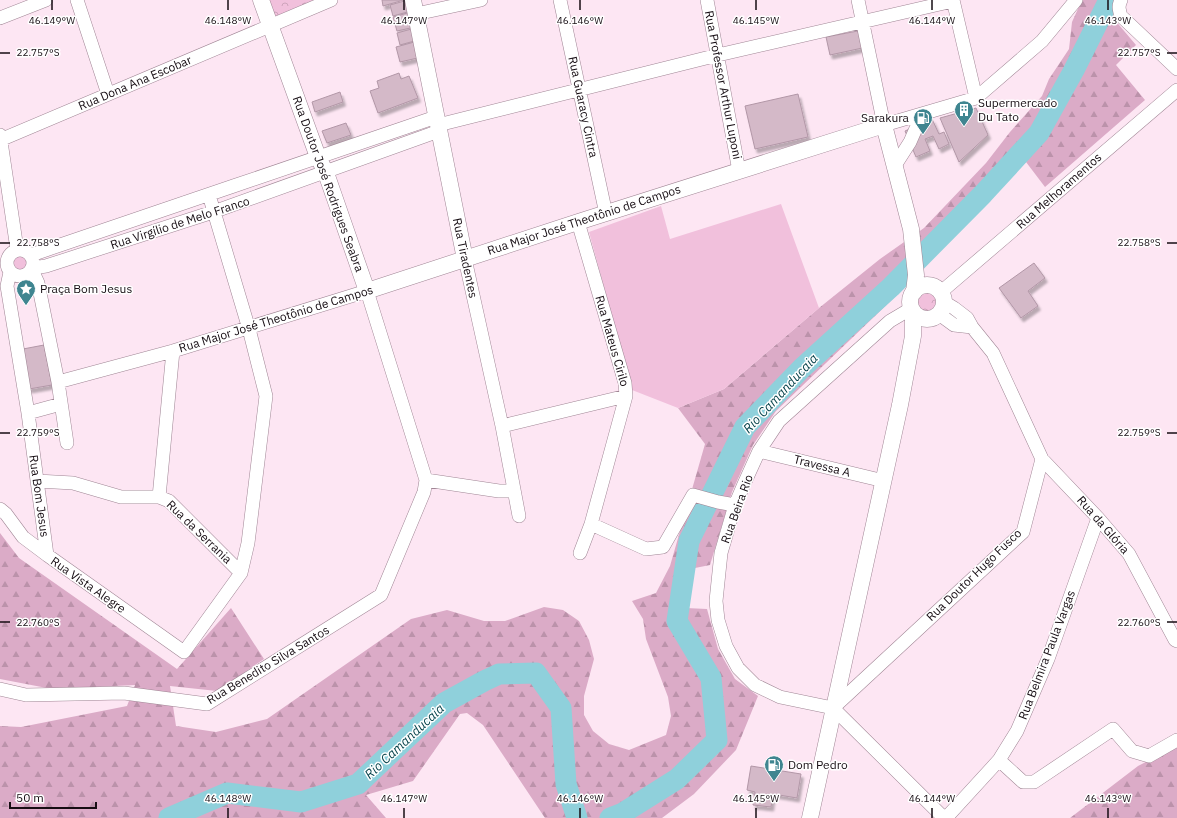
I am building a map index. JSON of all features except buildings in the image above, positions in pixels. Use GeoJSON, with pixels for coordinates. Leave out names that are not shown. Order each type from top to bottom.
{"type":"FeatureCollection","features":[{"type":"Feature","properties":{"kind":"main road","name":"Rua Doutor José Rodrigues Seabra"},"geometry":{"type":"LineString","coordinates":[[261,0],[318,156],[326,173],[367,291]]}},
{"type":"Feature","properties":{"kind":"main road","name":"Rua Tiradentes"},"geometry":{"type":"LineString","coordinates":[[415,7],[465,259]]}},
{"type":"Feature","properties":{"kind":"main road"},"geometry":{"type":"LineString","coordinates":[[884,125],[911,229],[916,275],[914,292]]}},
{"type":"Feature","properties":{"kind":"main road","name":"Rua Major José Theotônio de Campos"},"geometry":{"type":"LineString","coordinates":[[367,291],[884,125]]}},
{"type":"Feature","properties":{"kind":"main road"},"geometry":{"type":"LineString","coordinates":[[916,275],[936,302]]}},
{"type":"Feature","properties":{"kind":"main road"},"geometry":{"type":"LineString","coordinates":[[810,818],[884,481],[913,336],[912,310],[910,302],[911,297],[918,288],[923,286],[936,302]]}},
{"type":"Feature","properties":{"kind":"main road"},"geometry":{"type":"LineString","coordinates":[[912,310],[923,318],[936,302]]}},
{"type":"Feature","properties":{"kind":"main road"},"geometry":{"type":"LineString","coordinates":[[913,336],[936,302]]}},
{"type":"Feature","properties":{"kind":"street"},"geometry":{"type":"LineString","coordinates":[[0,18],[46,0]]}},
{"type":"Feature","properties":{"kind":"street"},"geometry":{"type":"LineString","coordinates":[[77,0],[108,94]]}},
{"type":"Feature","properties":{"kind":"street","name":"Rua Dona Ana Escobar"},"geometry":{"type":"LineString","coordinates":[[0,138],[332,0]]}},
{"type":"Feature","properties":{"kind":"street"},"geometry":{"type":"LineString","coordinates":[[415,7],[482,0]]}},
{"type":"Feature","properties":{"kind":"street","name":"Rua Guaracy Cintra"},"geometry":{"type":"LineString","coordinates":[[560,0],[606,214]]}},
{"type":"Feature","properties":{"kind":"street","name":"Rua Professor Arthur Luponi"},"geometry":{"type":"LineString","coordinates":[[707,0],[739,171]]}},
{"type":"Feature","properties":{"kind":"street"},"geometry":{"type":"LineString","coordinates":[[858,0],[884,125]]}},
{"type":"Feature","properties":{"kind":"street"},"geometry":{"type":"LineString","coordinates":[[438,124],[718,55],[953,0],[976,98]]}},
{"type":"Feature","properties":{"kind":"street","name":"Rua Major José Theotônio de Campos"},"geometry":{"type":"LineString","coordinates":[[884,125],[976,98],[1042,41],[1076,0]]}},
{"type":"Feature","properties":{"kind":"street"},"geometry":{"type":"LineString","coordinates":[[1121,0],[1118,5],[1121,16],[1177,69]]}},
{"type":"Feature","properties":{"kind":"street","name":"Rua Melhoramentos"},"geometry":{"type":"LineString","coordinates":[[936,302],[1177,90]]}},
{"type":"Feature","properties":{"kind":"street"},"geometry":{"type":"LineString","coordinates":[[894,167],[910,142],[917,126],[916,116]]}},
{"type":"Feature","properties":{"kind":"street","name":"Rua Virgílio de Melo Franco"},"geometry":{"type":"LineString","coordinates":[[32,264],[208,195],[318,156],[438,124]]}},
{"type":"Feature","properties":{"kind":"street","name":"Rua Virgílio de Melo Franco"},"geometry":{"type":"LineString","coordinates":[[32,264],[46,266],[214,212],[326,173],[438,124]]}},
{"type":"Feature","properties":{"kind":"street"},"geometry":{"type":"LineString","coordinates":[[0,138],[18,249]]}},
{"type":"Feature","properties":{"kind":"street"},"geometry":{"type":"LineString","coordinates":[[208,195],[249,329],[266,396],[248,543],[241,573]]}},
{"type":"Feature","properties":{"kind":"street","name":"Rua Mateus Cirilo"},"geometry":{"type":"LineString","coordinates":[[578,222],[626,383],[626,396],[591,524],[580,553]]}},
{"type":"Feature","properties":{"kind":"street"},"geometry":{"type":"LineString","coordinates":[[61,404],[28,413],[7,286],[6,266],[8,256],[10,253],[18,249],[27,251],[38,283],[58,382],[67,443]]}},
{"type":"Feature","properties":{"kind":"street","name":"Rua Tiradentes"},"geometry":{"type":"LineString","coordinates":[[465,259],[502,426],[519,516]]}},
{"type":"Feature","properties":{"kind":"street"},"geometry":{"type":"LineString","coordinates":[[6,266],[19,276],[24,275],[32,264]]}},
{"type":"Feature","properties":{"kind":"street","name":"Rua Major José Theotônio de Campos"},"geometry":{"type":"LineString","coordinates":[[58,382],[249,329],[367,291]]}},
{"type":"Feature","properties":{"kind":"street","name":"Rua Doutor José Rodrigues Seabra"},"geometry":{"type":"LineString","coordinates":[[367,291],[426,480]]}},
{"type":"Feature","properties":{"kind":"street"},"geometry":{"type":"LineString","coordinates":[[936,302],[954,325],[972,327],[993,353],[1042,459]]}},
{"type":"Feature","properties":{"kind":"street","name":"Rua Beira Rio"},"geometry":{"type":"LineString","coordinates":[[833,708],[780,697],[755,685],[738,668],[726,646],[718,620],[716,601],[722,553],[735,505],[759,451],[779,421],[890,321],[912,310]]}},
{"type":"Feature","properties":{"kind":"street"},"geometry":{"type":"LineString","coordinates":[[159,497],[174,351]]}},
{"type":"Feature","properties":{"kind":"street"},"geometry":{"type":"LineString","coordinates":[[502,426],[626,396]]}},
{"type":"Feature","properties":{"kind":"street","name":"Rua Bom Jesus"},"geometry":{"type":"LineString","coordinates":[[28,413],[46,555]]}},
{"type":"Feature","properties":{"kind":"street","name":"Travessa A"},"geometry":{"type":"LineString","coordinates":[[759,451],[884,481]]}},
{"type":"Feature","properties":{"kind":"street","name":"Rua da Glória"},"geometry":{"type":"LineString","coordinates":[[1042,459],[1098,518],[1129,554],[1175,640],[1177,641]]}},
{"type":"Feature","properties":{"kind":"street","name":"Rua Doutor Hugo Fusco"},"geometry":{"type":"LineString","coordinates":[[833,708],[1023,532],[1042,459]]}},
{"type":"Feature","properties":{"kind":"street"},"geometry":{"type":"LineString","coordinates":[[426,480],[514,491]]}},
{"type":"Feature","properties":{"kind":"street","name":"Rua Benedito Silva Santos"},"geometry":{"type":"LineString","coordinates":[[0,689],[26,695],[124,693],[207,704],[381,595],[424,492],[426,480]]}},
{"type":"Feature","properties":{"kind":"street","name":"Rua da Serrania"},"geometry":{"type":"LineString","coordinates":[[37,481],[73,483],[121,497],[159,497],[169,501],[241,573]]}},
{"type":"Feature","properties":{"kind":"street"},"geometry":{"type":"LineString","coordinates":[[591,524],[646,549],[663,546],[694,495],[735,505]]}},
{"type":"Feature","properties":{"kind":"street","name":"Rua Vista Alegre"},"geometry":{"type":"LineString","coordinates":[[0,509],[6,514],[23,537],[46,555],[184,652],[241,573]]}},
{"type":"Feature","properties":{"kind":"street","name":"Rua Belmira Paula Vargas"},"geometry":{"type":"LineString","coordinates":[[945,818],[999,760],[1017,731],[1048,659],[1098,518]]}},
{"type":"Feature","properties":{"kind":"street"},"geometry":{"type":"LineString","coordinates":[[833,708],[945,818]]}},
{"type":"Feature","properties":{"kind":"street"},"geometry":{"type":"LineString","coordinates":[[999,760],[1023,782],[1034,782],[1113,729],[1132,751],[1149,756],[1177,740]]}},
{"type":"Feature","properties":{"kind":"green space"},"geometry":{"type":"Polygon","coordinates":[[[264,0],[322,0],[271,20],[264,0]]]}},
{"type":"Feature","properties":{"kind":"green space"},"geometry":{"type":"Polygon","coordinates":[[[1082,0],[1117,0],[1108,12],[1136,45],[1116,65],[1145,100],[1045,187],[1026,162],[931,250],[901,291],[776,411],[753,445],[732,492],[710,565],[690,569],[686,608],[707,609],[718,649],[735,679],[758,696],[736,750],[694,794],[662,818],[545,818],[483,725],[467,713],[460,714],[413,781],[366,795],[386,818],[0,818],[0,726],[21,727],[127,706],[135,685],[52,689],[0,679],[0,533],[19,558],[177,669],[231,608],[264,659],[217,691],[170,686],[176,726],[216,732],[267,719],[411,619],[447,610],[484,621],[505,621],[544,607],[563,610],[579,621],[589,640],[594,659],[584,696],[584,715],[593,731],[609,744],[629,750],[666,735],[671,716],[668,697],[646,639],[643,619],[632,601],[656,593],[670,566],[705,444],[678,408],[724,389],[819,308],[880,259],[924,228],[986,163],[1010,132],[1042,96],[1049,79],[1069,49],[1072,22],[1082,0]]]}},
{"type":"Feature","properties":{"kind":"green space"},"geometry":{"type":"Polygon","coordinates":[[[781,204],[819,308],[724,389],[678,408],[632,390],[589,232],[661,206],[670,239],[781,204]]]}},
{"type":"Feature","properties":{"kind":"green space"},"geometry":{"type":"Polygon","coordinates":[[[20,254],[27,259],[28,262],[23,269],[20,270],[13,265],[12,262],[17,255],[20,254]]]}},
{"type":"Feature","properties":{"kind":"green space"},"geometry":{"type":"Polygon","coordinates":[[[927,287],[936,290],[941,306],[940,309],[934,314],[923,315],[919,314],[912,303],[912,300],[917,293],[927,287]]]}},
{"type":"Feature","properties":{"kind":"green space"},"geometry":{"type":"Polygon","coordinates":[[[1177,746],[1177,818],[1070,818],[1138,766],[1177,746]]]}},
{"type":"Feature","properties":{"kind":"waterway","name":"Rio Camanducaia"},"geometry":{"type":"LineString","coordinates":[[610,818],[623,813],[677,779],[717,740],[711,678],[677,621],[689,541],[745,427],[802,368],[891,287],[983,194],[1039,133],[1074,70],[1109,0]]}},
{"type":"Feature","properties":{"kind":"waterway","name":"Rio Camanducaia"},"geometry":{"type":"LineString","coordinates":[[169,818],[227,793],[301,802],[358,784],[444,703],[499,674],[536,673],[561,708],[566,784],[577,818]]}},
{"type":"Feature","properties":{"kind":"place","name":"Supermercado Du Tato"},"geometry":{"type":"Point","coordinates":[964,127]}},
{"type":"Feature","properties":{"kind":"place","name":"Sarakura"},"geometry":{"type":"Point","coordinates":[923,135]}},
{"type":"Feature","properties":{"kind":"place","name":"Praça Bom Jesus"},"geometry":{"type":"Point","coordinates":[26,306]}},
{"type":"Feature","properties":{"kind":"place","name":"Dom Pedro"},"geometry":{"type":"Point","coordinates":[774,782]}}]}
